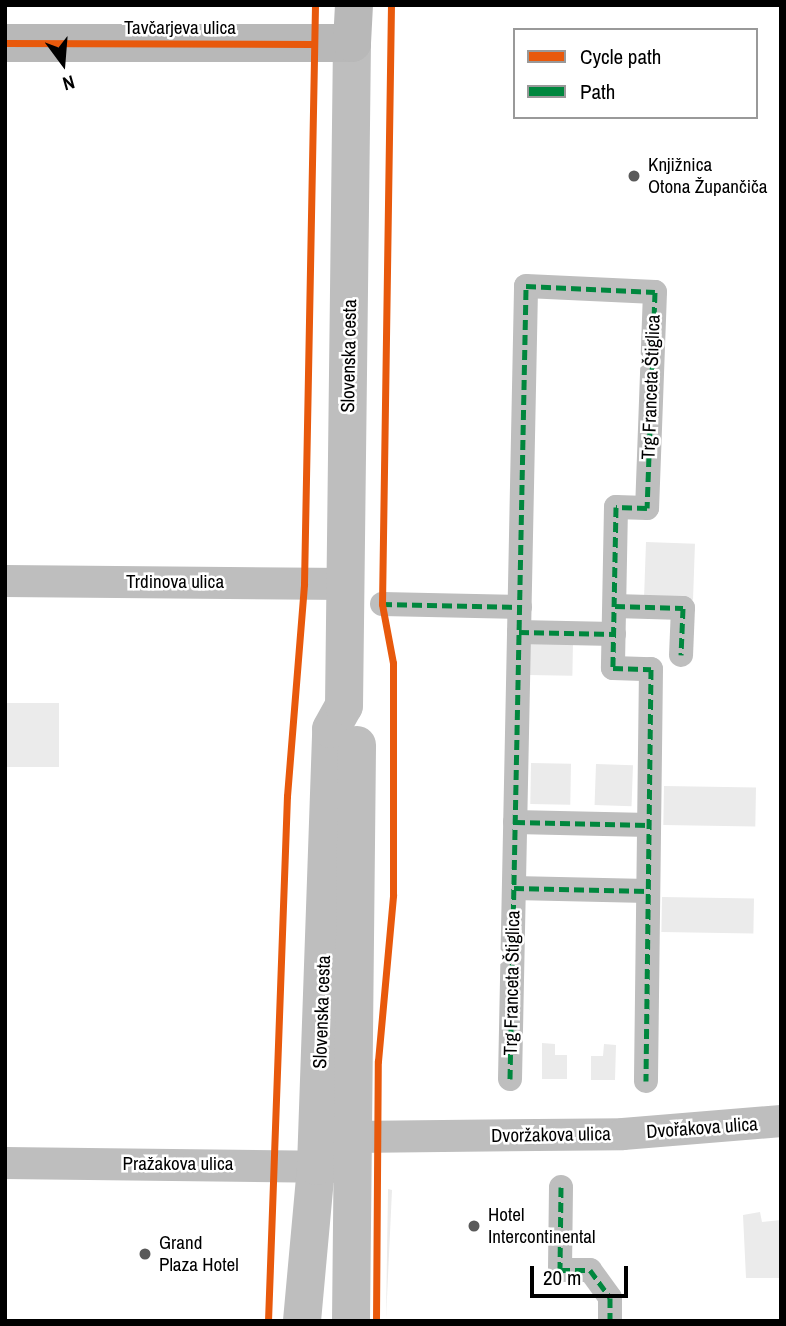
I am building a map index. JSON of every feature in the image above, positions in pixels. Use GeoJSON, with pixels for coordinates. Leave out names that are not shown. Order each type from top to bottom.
{"type":"FeatureCollection","features":[{"type":"Feature","properties":{"kind":"main road","name":"Slovenska cesta"},"geometry":{"type":"LineString","coordinates":[[352,43],[354,5]]}},
{"type":"Feature","properties":{"kind":"main road","name":"Tavčarjeva ulica"},"geometry":{"type":"LineString","coordinates":[[5,43],[352,43]]}},
{"type":"Feature","properties":{"kind":"street","name":"Slovenska cesta"},"geometry":{"type":"LineString","coordinates":[[351,1321],[340,1157],[357,729],[344,706],[352,43]]}},
{"type":"Feature","properties":{"kind":"street","name":"Trg Franceta Štiglica"},"geometry":{"type":"LineString","coordinates":[[510,1079],[526,286],[655,292],[647,508],[616,507],[613,668],[651,669],[646,1081]]}},
{"type":"Feature","properties":{"kind":"street","name":"Trdinova ulica"},"geometry":{"type":"LineString","coordinates":[[5,581],[346,584]]}},
{"type":"Feature","properties":{"kind":"street"},"geometry":{"type":"LineString","coordinates":[[382,604],[520,607]]}},
{"type":"Feature","properties":{"kind":"street"},"geometry":{"type":"LineString","coordinates":[[615,606],[683,608],[681,655]]}},
{"type":"Feature","properties":{"kind":"street"},"geometry":{"type":"LineString","coordinates":[[519,632],[614,634]]}},
{"type":"Feature","properties":{"kind":"street"},"geometry":{"type":"LineString","coordinates":[[515,822],[649,825]]}},
{"type":"Feature","properties":{"kind":"street","name":"Trg Franceta Štiglica"},"geometry":{"type":"LineString","coordinates":[[514,888],[649,891]]}},
{"type":"Feature","properties":{"kind":"street","name":"Dvořakova ulica"},"geometry":{"type":"LineString","coordinates":[[623,1134],[781,1122]]}},
{"type":"Feature","properties":{"kind":"street","name":"Dvoržakova ulica"},"geometry":{"type":"LineString","coordinates":[[340,1157],[479,1136],[623,1134]]}},
{"type":"Feature","properties":{"kind":"street","name":"Slovenska cesta"},"geometry":{"type":"LineString","coordinates":[[302,1321],[340,1157]]}},
{"type":"Feature","properties":{"kind":"street","name":"Pražakova ulica"},"geometry":{"type":"LineString","coordinates":[[5,1163],[340,1157]]}},
{"type":"Feature","properties":{"kind":"street"},"geometry":{"type":"LineString","coordinates":[[561,1187],[560,1270],[590,1270],[610,1298],[610,1321]]}},
{"type":"Feature","properties":{"kind":"shaded area"},"geometry":{"type":"Polygon","coordinates":[[[646,542],[695,544],[693,600],[644,598],[646,542]]]}},
{"type":"Feature","properties":{"kind":"shaded area"},"geometry":{"type":"Polygon","coordinates":[[[529,640],[573,641],[572,676],[528,675],[529,640]]]}},
{"type":"Feature","properties":{"kind":"shaded area"},"geometry":{"type":"Polygon","coordinates":[[[5,703],[59,703],[59,767],[5,767],[5,703]]]}},
{"type":"Feature","properties":{"kind":"shaded area"},"geometry":{"type":"Polygon","coordinates":[[[531,763],[571,764],[570,805],[530,804],[531,763]]]}},
{"type":"Feature","properties":{"kind":"shaded area"},"geometry":{"type":"Polygon","coordinates":[[[596,764],[633,765],[632,806],[595,805],[596,764]]]}},
{"type":"Feature","properties":{"kind":"shaded area"},"geometry":{"type":"Polygon","coordinates":[[[664,786],[756,788],[755,827],[663,825],[664,786]]]}},
{"type":"Feature","properties":{"kind":"shaded area"},"geometry":{"type":"Polygon","coordinates":[[[662,897],[754,899],[753,934],[661,932],[662,897]]]}},
{"type":"Feature","properties":{"kind":"shaded area"},"geometry":{"type":"Polygon","coordinates":[[[542,1043],[555,1044],[555,1055],[567,1055],[567,1079],[542,1079],[542,1043]]]}},
{"type":"Feature","properties":{"kind":"shaded area"},"geometry":{"type":"Polygon","coordinates":[[[604,1044],[616,1045],[615,1080],[591,1080],[591,1056],[603,1056],[604,1044]]]}},
{"type":"Feature","properties":{"kind":"shaded area"},"geometry":{"type":"Polygon","coordinates":[[[388,1189],[392,1190],[386,1319],[388,1189]]]}},
{"type":"Feature","properties":{"kind":"shaded area"},"geometry":{"type":"Polygon","coordinates":[[[760,1212],[762,1222],[781,1220],[781,1278],[746,1278],[743,1215],[760,1212]]]}},
{"type":"Feature","properties":{"kind":"marked path"},"geometry":{"type":"LineString","coordinates":[[510,1079],[526,286],[655,292],[647,508],[616,507],[613,668],[651,669],[646,1081]]}},
{"type":"Feature","properties":{"kind":"marked path"},"geometry":{"type":"LineString","coordinates":[[382,604],[520,607]]}},
{"type":"Feature","properties":{"kind":"marked path"},"geometry":{"type":"LineString","coordinates":[[615,606],[683,608],[681,655]]}},
{"type":"Feature","properties":{"kind":"marked path"},"geometry":{"type":"LineString","coordinates":[[519,632],[614,634]]}},
{"type":"Feature","properties":{"kind":"marked path"},"geometry":{"type":"LineString","coordinates":[[515,822],[649,825]]}},
{"type":"Feature","properties":{"kind":"marked path"},"geometry":{"type":"LineString","coordinates":[[514,888],[648,891]]}},
{"type":"Feature","properties":{"kind":"marked path"},"geometry":{"type":"LineString","coordinates":[[561,1187],[560,1270],[590,1270],[610,1298],[610,1321]]}},
{"type":"Feature","properties":{"kind":"cycle path"},"geometry":{"type":"LineString","coordinates":[[268,1321],[287,796],[304,584],[315,5]]}},
{"type":"Feature","properties":{"kind":"cycle path"},"geometry":{"type":"LineString","coordinates":[[376,1321],[378,1061],[393,895],[393,663],[382,604],[391,5]]}},
{"type":"Feature","properties":{"kind":"cycle path"},"geometry":{"type":"LineString","coordinates":[[5,43],[312,44]]}},
{"type":"Feature","properties":{"kind":"place","name":"Knjižnica Otona Župančiča"},"geometry":{"type":"Point","coordinates":[634,176]}},
{"type":"Feature","properties":{"kind":"place","name":"Hotel Intercontinental"},"geometry":{"type":"Point","coordinates":[474,1226]}},
{"type":"Feature","properties":{"kind":"place","name":"Grand Plaza Hotel"},"geometry":{"type":"Point","coordinates":[145,1254]}}]}
